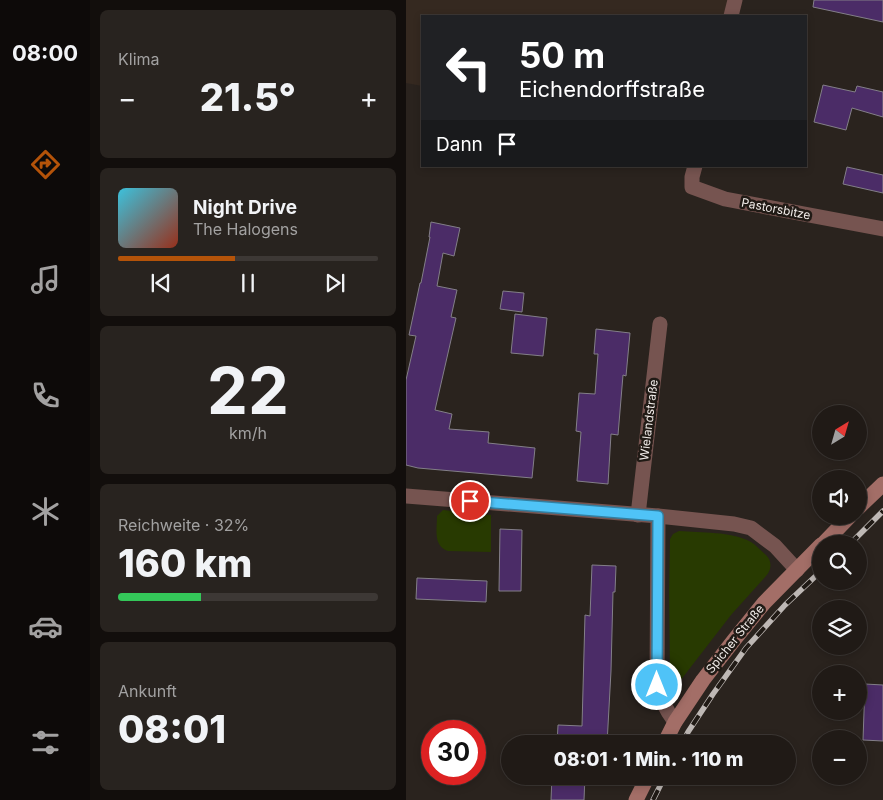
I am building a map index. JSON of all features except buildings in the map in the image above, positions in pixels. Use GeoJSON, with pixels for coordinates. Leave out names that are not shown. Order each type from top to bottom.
{"type":"FeatureCollection","features":[{"type":"Feature","properties":{"kind":"street"},"geometry":{"type":"LineString","coordinates":[[731,15],[735,0]]}},
{"type":"Feature","properties":{"kind":"street","name":"Pastorsbitze"},"geometry":{"type":"LineString","coordinates":[[695,167],[692,187],[725,199],[883,229]]}},
{"type":"Feature","properties":{"kind":"street","name":"Wielandstraße"},"geometry":{"type":"LineString","coordinates":[[638,515],[660,324]]}},
{"type":"Feature","properties":{"kind":"street"},"geometry":{"type":"LineString","coordinates":[[867,499],[883,484]]}},
{"type":"Feature","properties":{"kind":"street"},"geometry":{"type":"LineString","coordinates":[[406,496],[658,516],[734,524],[752,528],[775,546],[797,570]]}},
{"type":"Feature","properties":{"kind":"street"},"geometry":{"type":"LineString","coordinates":[[658,516],[657,685],[665,708],[675,722]]}},
{"type":"Feature","properties":{"kind":"street","name":"Spicher Straße"},"geometry":{"type":"LineString","coordinates":[[832,535],[841,525]]}},
{"type":"Feature","properties":{"kind":"street","name":"Spicher Straße"},"geometry":{"type":"LineString","coordinates":[[668,735],[703,680],[734,640],[764,603],[812,555]]}},
{"type":"Feature","properties":{"kind":"street"},"geometry":{"type":"LineString","coordinates":[[636,800],[644,785]]}},
{"type":"Feature","properties":{"kind":"shaded area"},"geometry":{"type":"Polygon","coordinates":[[[406,0],[728,0],[724,15],[421,15],[421,86],[406,83],[406,0]]]}},
{"type":"Feature","properties":{"kind":"green space"},"geometry":{"type":"Polygon","coordinates":[[[443,510],[491,515],[491,552],[448,551],[443,549],[438,541],[437,516],[443,510]]]}},
{"type":"Feature","properties":{"kind":"green space"},"geometry":{"type":"Polygon","coordinates":[[[679,531],[725,534],[743,538],[753,543],[766,555],[770,565],[766,576],[731,615],[680,681],[670,678],[669,591],[670,539],[673,534],[679,531]]]}},
{"type":"Feature","properties":{"kind":"railway"},"geometry":{"type":"LineString","coordinates":[[859,535],[883,511]]}},
{"type":"Feature","properties":{"kind":"railway"},"geometry":{"type":"LineString","coordinates":[[686,735],[746,648],[785,605],[812,580]]}},
{"type":"Feature","properties":{"kind":"railway"},"geometry":{"type":"LineString","coordinates":[[653,800],[660,785]]}},
{"type":"Feature","properties":{"kind":"route"},"geometry":{"type":"LineString","coordinates":[[470,501],[658,516],[657,685]]}}]}
